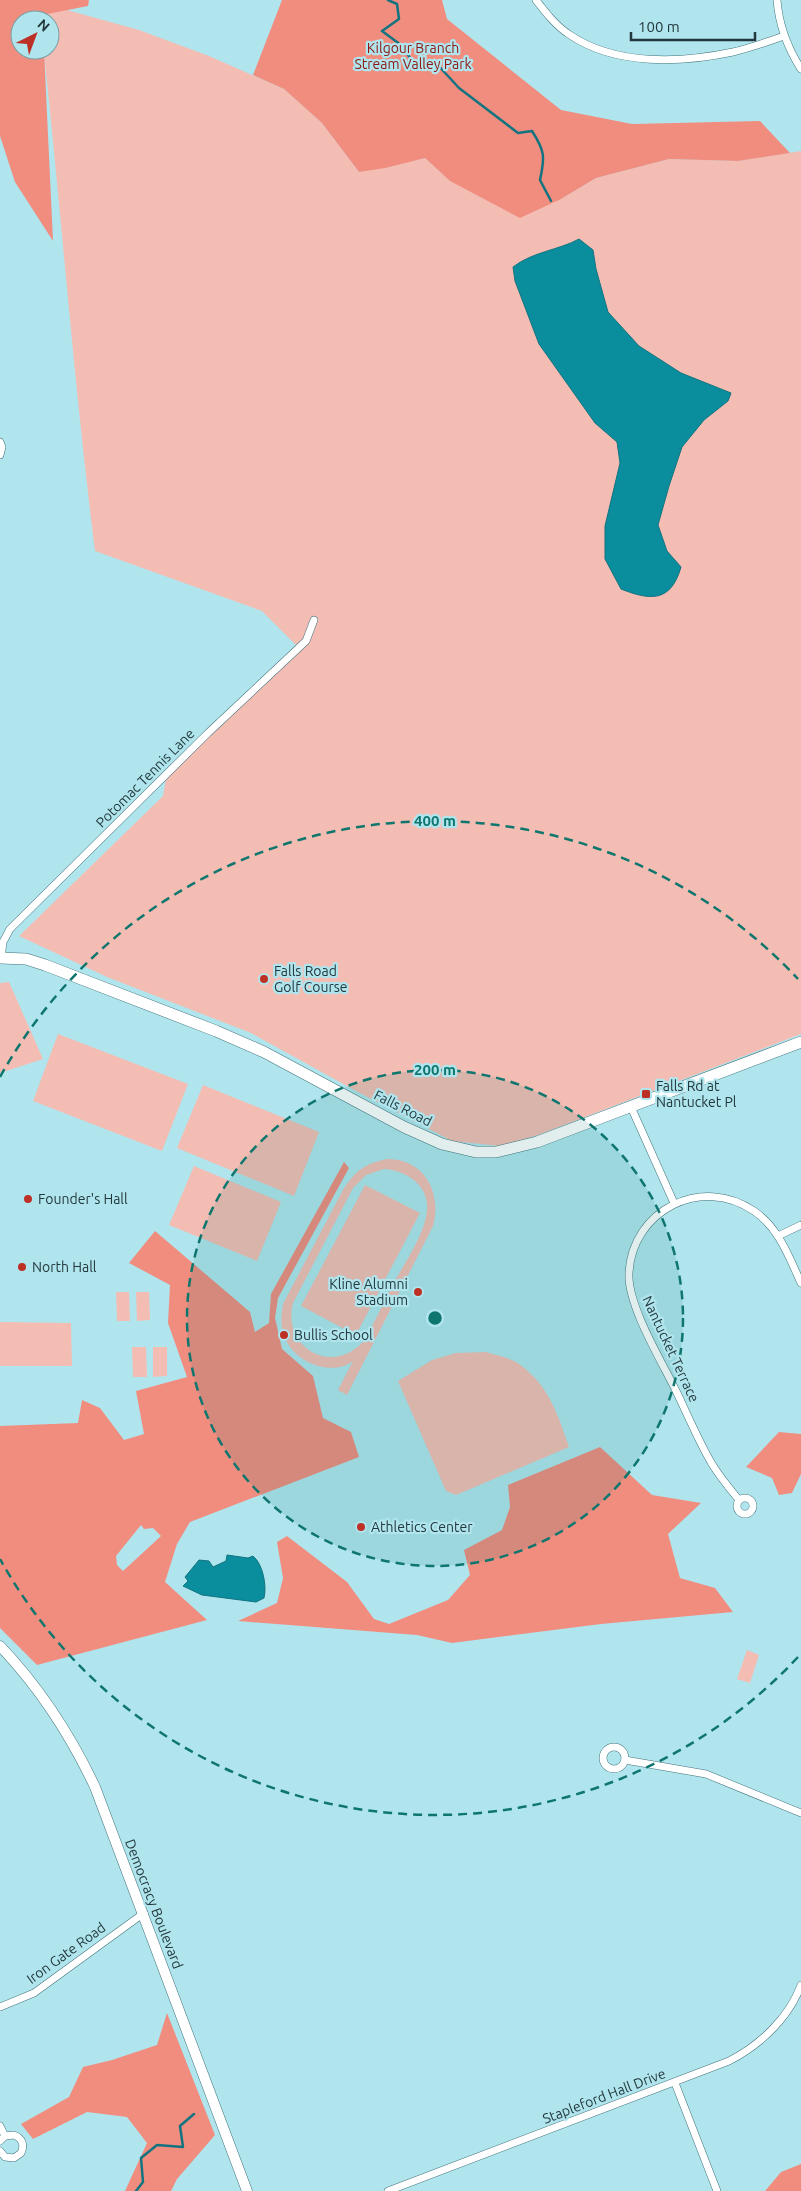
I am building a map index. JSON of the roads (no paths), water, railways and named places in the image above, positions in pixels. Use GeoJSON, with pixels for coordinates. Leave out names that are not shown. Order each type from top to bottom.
{"type":"FeatureCollection","features":[{"type":"Feature","properties":{"kind":"main road","name":"Falls Road"},"geometry":{"type":"LineString","coordinates":[[0,958],[26,959],[45,965],[216,1030],[264,1052],[404,1127],[459,1150],[496,1152],[517,1148],[632,1107],[801,1042]]}},
{"type":"Feature","properties":{"kind":"main road","name":"Democracy Boulevard"},"geometry":{"type":"LineString","coordinates":[[0,1646],[45,1698],[74,1744],[95,1787],[248,2191]]}},
{"type":"Feature","properties":{"kind":"street"},"geometry":{"type":"LineString","coordinates":[[536,0],[552,21],[570,35],[595,49],[617,56],[668,59],[702,57],[735,51],[784,36]]}},
{"type":"Feature","properties":{"kind":"street"},"geometry":{"type":"LineString","coordinates":[[777,0],[778,16],[784,36],[801,69]]}},
{"type":"Feature","properties":{"kind":"street"},"geometry":{"type":"LineString","coordinates":[[0,442],[2,451],[0,455]]}},
{"type":"Feature","properties":{"kind":"street","name":"Potomac Tennis Lane"},"geometry":{"type":"LineString","coordinates":[[0,958],[3,942],[10,929],[208,733],[306,641],[314,620]]}},
{"type":"Feature","properties":{"kind":"street"},"geometry":{"type":"LineString","coordinates":[[632,1107],[674,1203]]}},
{"type":"Feature","properties":{"kind":"street","name":"Nantucket Terrace"},"geometry":{"type":"LineString","coordinates":[[739,1500],[711,1462],[631,1293],[629,1273],[635,1248],[650,1222],[674,1203],[701,1197],[726,1198],[756,1212],[778,1236],[801,1283]]}},
{"type":"Feature","properties":{"kind":"street"},"geometry":{"type":"LineString","coordinates":[[778,1236],[801,1225]]}},
{"type":"Feature","properties":{"kind":"street"},"geometry":{"type":"LineString","coordinates":[[625,1760],[706,1774],[801,1813]]}},
{"type":"Feature","properties":{"kind":"street","name":"Iron Gate Road"},"geometry":{"type":"LineString","coordinates":[[0,2007],[34,1993],[130,1921],[144,1913]]}},
{"type":"Feature","properties":{"kind":"street","name":"Stapleford Hall Drive"},"geometry":{"type":"LineString","coordinates":[[388,2191],[730,2061],[759,2042],[788,2009],[801,1985]]}},
{"type":"Feature","properties":{"kind":"street"},"geometry":{"type":"LineString","coordinates":[[675,2083],[717,2191]]}},
{"type":"Feature","properties":{"kind":"street"},"geometry":{"type":"LineString","coordinates":[[0,2126],[2,2139],[9,2134],[18,2136],[23,2144],[23,2149],[14,2158],[6,2157],[0,2151]]}},
{"type":"Feature","properties":{"kind":"water"},"geometry":{"type":"Polygon","coordinates":[[[579,239],[593,250],[596,269],[608,312],[639,346],[681,373],[731,393],[728,401],[704,420],[682,447],[658,525],[667,551],[681,567],[672,587],[666,593],[658,596],[642,596],[621,589],[605,559],[605,526],[620,463],[617,442],[595,423],[539,344],[515,281],[513,267],[520,262],[579,239]]]}},
{"type":"Feature","properties":{"kind":"water"},"geometry":{"type":"Polygon","coordinates":[[[227,1555],[248,1558],[253,1556],[259,1564],[263,1575],[264,1598],[256,1602],[202,1595],[183,1586],[188,1581],[185,1577],[199,1560],[209,1561],[213,1567],[226,1561],[227,1555]]]}},
{"type":"Feature","properties":{"kind":"waterway"},"geometry":{"type":"LineString","coordinates":[[388,0],[397,4],[399,19],[382,31],[401,45],[418,69],[436,63],[459,88],[518,133],[532,131],[543,154],[540,180],[551,201]]}},
{"type":"Feature","properties":{"kind":"waterway"},"geometry":{"type":"LineString","coordinates":[[136,2191],[143,2182],[141,2158],[157,2145],[183,2147],[180,2126],[194,2114]]}},
{"type":"Feature","properties":{"kind":"place","name":"Falls Road Golf Course"},"geometry":{"type":"Point","coordinates":[264,979]}},
{"type":"Feature","properties":{"kind":"place","name":"Falls Rd at Nantucket Pl"},"geometry":{"type":"Point","coordinates":[646,1094]}},
{"type":"Feature","properties":{"kind":"place","name":"Founder's Hall"},"geometry":{"type":"Point","coordinates":[28,1199]}},
{"type":"Feature","properties":{"kind":"place","name":"North Hall"},"geometry":{"type":"Point","coordinates":[22,1267]}},
{"type":"Feature","properties":{"kind":"place","name":"Kline Alumni Stadium"},"geometry":{"type":"Point","coordinates":[418,1292]}},
{"type":"Feature","properties":{"kind":"place","name":"Bullis School"},"geometry":{"type":"Point","coordinates":[284,1335]}},
{"type":"Feature","properties":{"kind":"place","name":"Athletics Center"},"geometry":{"type":"Point","coordinates":[361,1527]}},
{"type":"Feature","properties":{"kind":"park label","name":"Kilgour Branch Stream Valley Park"},"geometry":{"type":"Point","coordinates":[413,56]}}]}
